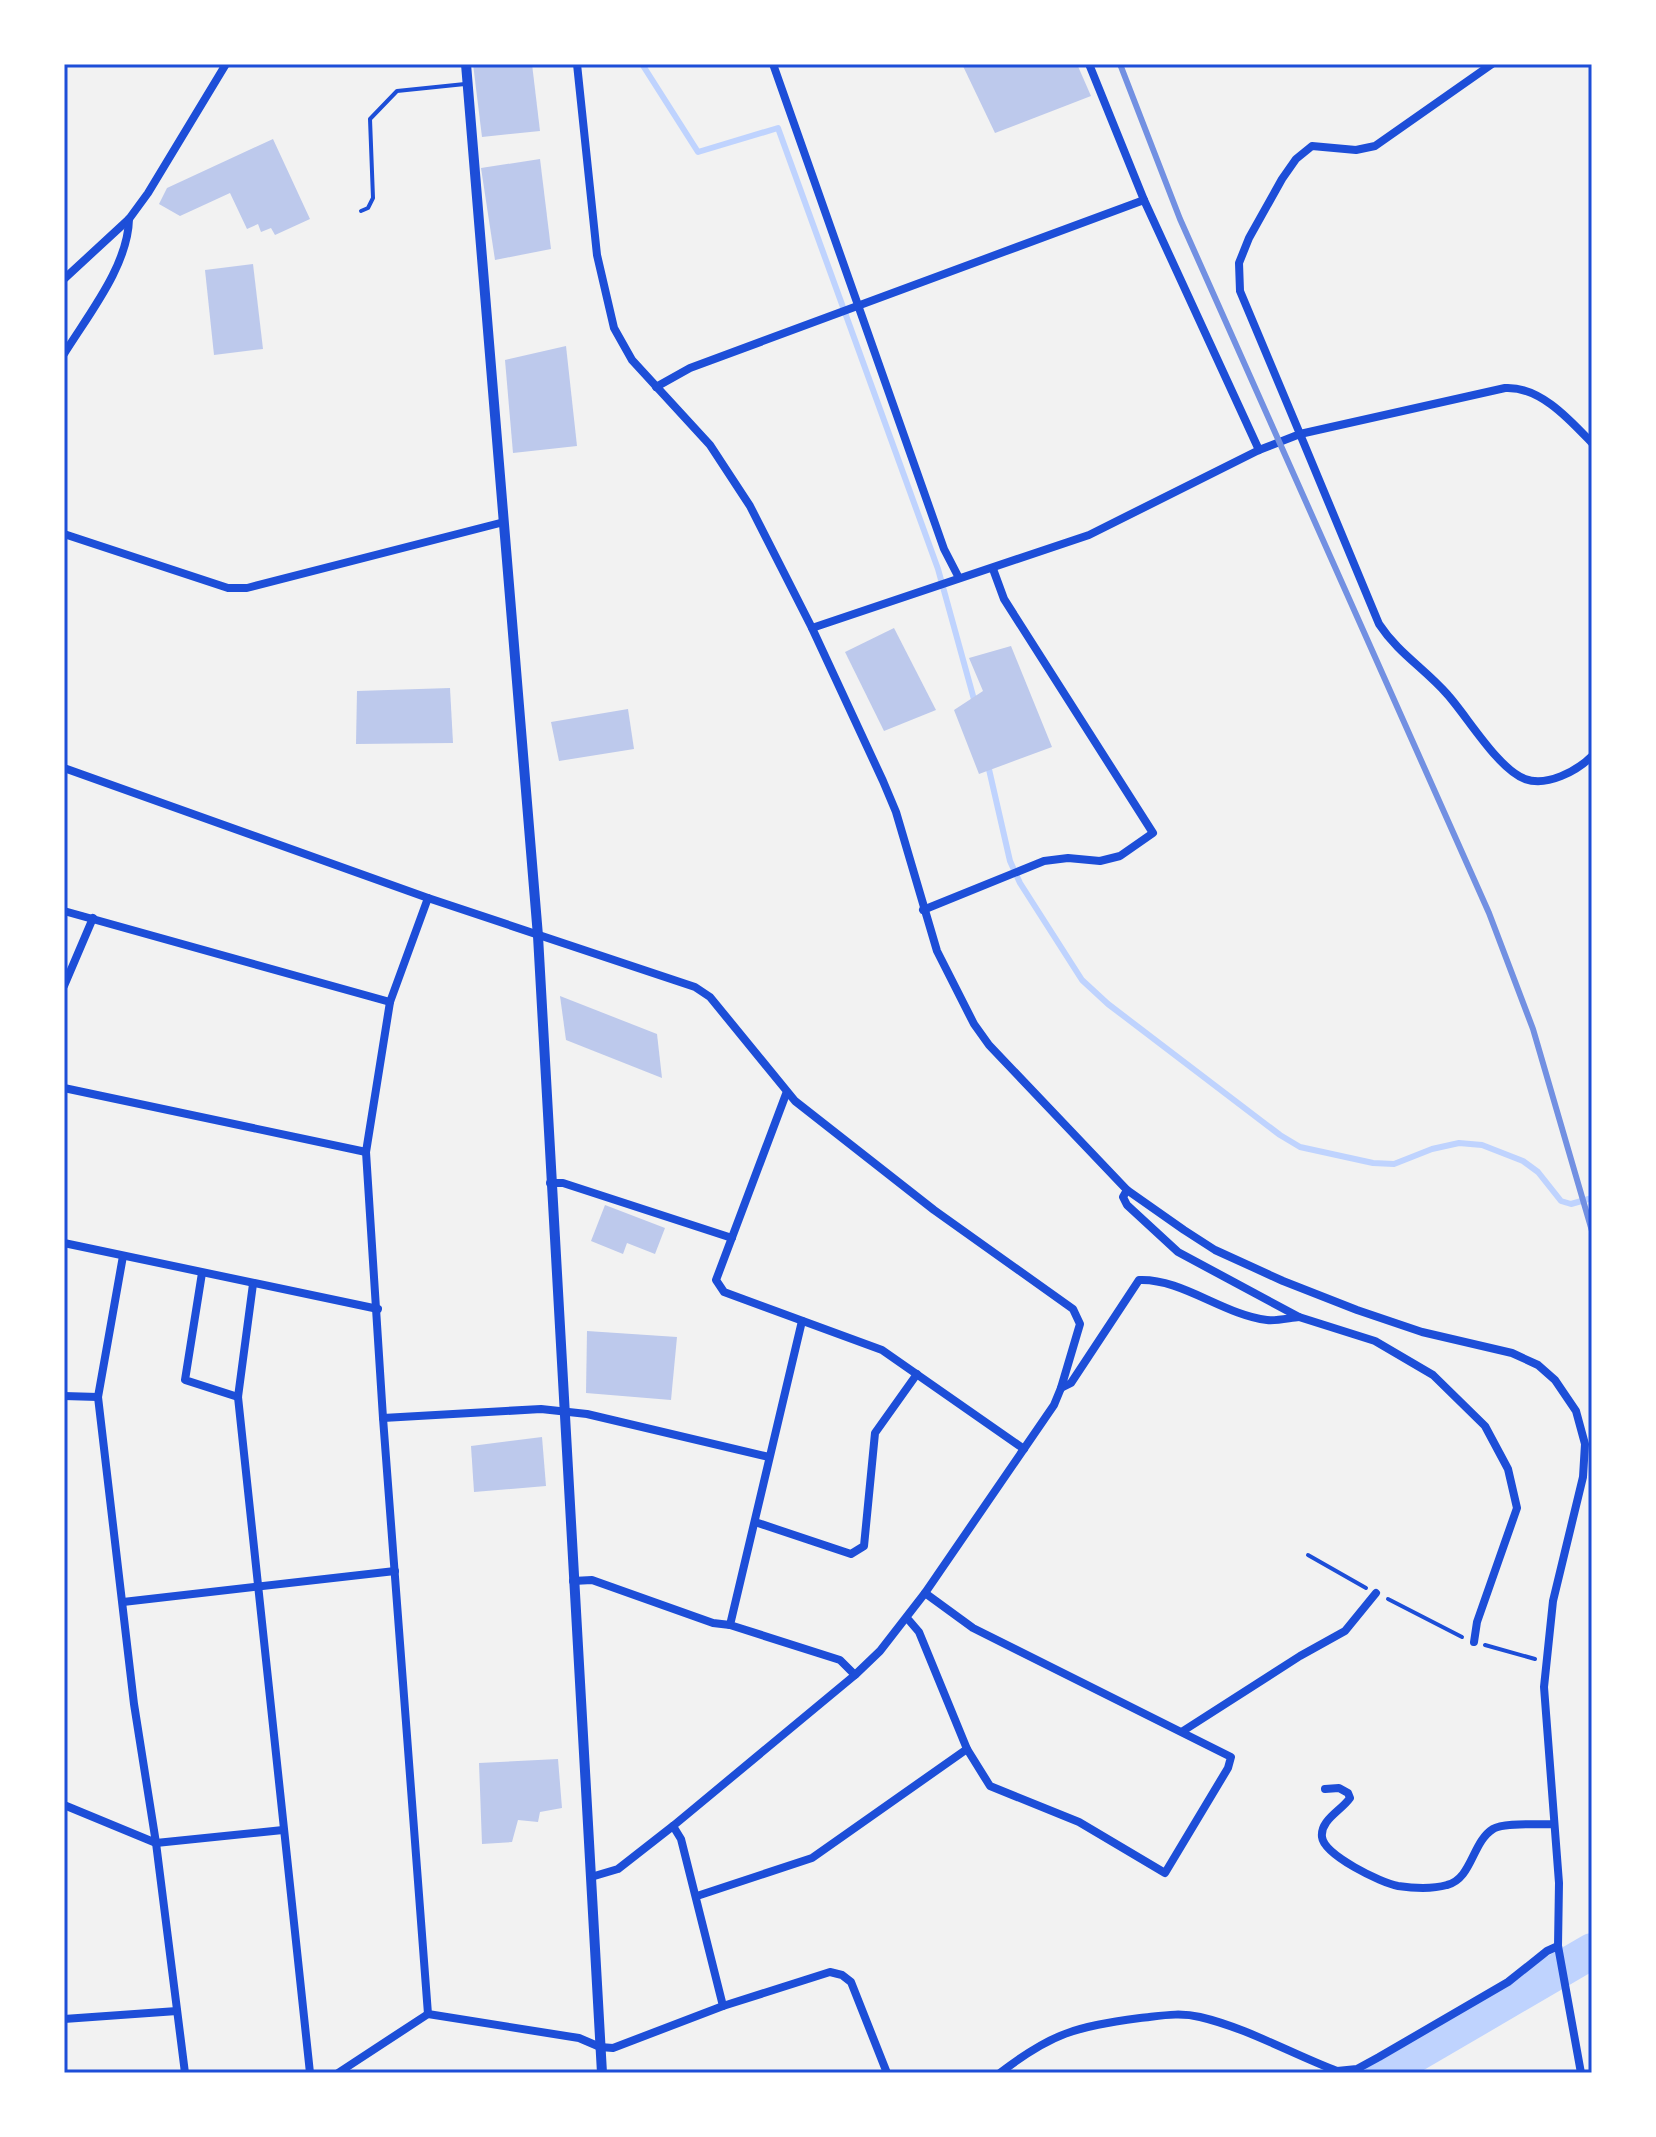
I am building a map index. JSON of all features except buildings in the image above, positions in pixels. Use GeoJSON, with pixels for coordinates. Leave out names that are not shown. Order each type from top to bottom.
{"type":"FeatureCollection","features":[{"type":"Feature","properties":{"kind":"street"},"geometry":{"type":"LineString","coordinates":[[64,279],[129,219],[226,64]]}},
{"type":"Feature","properties":{"kind":"street"},"geometry":{"type":"LineString","coordinates":[[466,64],[538,936],[602,2073]]}},
{"type":"Feature","properties":{"kind":"street"},"geometry":{"type":"LineString","coordinates":[[577,64],[597,255],[614,328],[632,360],[710,445],[750,506],[812,628],[888,791],[923,910],[945,970],[989,1045],[1127,1190],[1215,1250],[1283,1281],[1422,1332],[1512,1353],[1538,1365],[1555,1380],[1576,1411],[1585,1444],[1583,1477],[1553,1601],[1544,1687],[1559,1883],[1559,1957],[1581,2073]]}},
{"type":"Feature","properties":{"kind":"street"},"geometry":{"type":"LineString","coordinates":[[773,64],[944,549],[957,578]]}},
{"type":"Feature","properties":{"kind":"street"},"geometry":{"type":"LineString","coordinates":[[1089,64],[1144,200],[1259,450]]}},
{"type":"Feature","properties":{"kind":"street"},"geometry":{"type":"LineString","coordinates":[[1492,64],[1375,146],[1356,150],[1312,146],[1296,159],[1249,238],[1239,263],[1240,291],[1379,624],[1393,645],[1448,696],[1509,768],[1527,780],[1555,778],[1582,766],[1592,756]]}},
{"type":"Feature","properties":{"kind":"street"},"geometry":{"type":"LineString","coordinates":[[656,387],[690,368],[1144,200]]}},
{"type":"Feature","properties":{"kind":"street"},"geometry":{"type":"LineString","coordinates":[[64,354],[120,262],[129,231],[129,219]]}},
{"type":"Feature","properties":{"kind":"street"},"geometry":{"type":"LineString","coordinates":[[812,628],[1089,535],[1259,450],[1300,434],[1519,387],[1534,393],[1575,425],[1592,443]]}},
{"type":"Feature","properties":{"kind":"street"},"geometry":{"type":"LineString","coordinates":[[64,534],[228,588],[247,588],[504,522]]}},
{"type":"Feature","properties":{"kind":"street"},"geometry":{"type":"LineString","coordinates":[[923,910],[1044,861],[1068,858],[1100,861],[1120,856],[1153,833],[1012,612],[993,569]]}},
{"type":"Feature","properties":{"kind":"street"},"geometry":{"type":"LineString","coordinates":[[64,768],[428,898],[695,987],[710,997],[786,1094],[934,1210],[1073,1309],[1080,1324],[1054,1405],[925,1593],[880,1651],[673,1826],[618,1869],[591,1877]]}},
{"type":"Feature","properties":{"kind":"street"},"geometry":{"type":"LineString","coordinates":[[428,898],[390,1002],[366,1152],[428,2014]]}},
{"type":"Feature","properties":{"kind":"street"},"geometry":{"type":"LineString","coordinates":[[64,911],[390,1002]]}},
{"type":"Feature","properties":{"kind":"street"},"geometry":{"type":"LineString","coordinates":[[64,986],[93,918]]}},
{"type":"Feature","properties":{"kind":"street"},"geometry":{"type":"LineString","coordinates":[[64,1088],[366,1152]]}},
{"type":"Feature","properties":{"kind":"street"},"geometry":{"type":"LineString","coordinates":[[786,1094],[716,1280],[724,1292],[882,1350],[1024,1449]]}},
{"type":"Feature","properties":{"kind":"street"},"geometry":{"type":"LineString","coordinates":[[550,1183],[563,1183],[732,1238]]}},
{"type":"Feature","properties":{"kind":"street"},"geometry":{"type":"LineString","coordinates":[[1127,1190],[1123,1197],[1127,1205],[1178,1252],[1299,1317],[1375,1341],[1433,1375],[1485,1426],[1508,1469],[1517,1508],[1477,1622],[1474,1642]]}},
{"type":"Feature","properties":{"kind":"street"},"geometry":{"type":"LineString","coordinates":[[64,1243],[378,1309]]}},
{"type":"Feature","properties":{"kind":"street"},"geometry":{"type":"LineString","coordinates":[[123,1256],[98,1397],[134,1704],[156,1843],[185,2073]]}},
{"type":"Feature","properties":{"kind":"street"},"geometry":{"type":"LineString","coordinates":[[202,1273],[185,1380],[238,1397]]}},
{"type":"Feature","properties":{"kind":"street"},"geometry":{"type":"LineString","coordinates":[[1061,1388],[1071,1383],[1139,1280],[1154,1279],[1232,1311],[1269,1321],[1299,1317]]}},
{"type":"Feature","properties":{"kind":"street"},"geometry":{"type":"LineString","coordinates":[[253,1284],[238,1397],[310,2073]]}},
{"type":"Feature","properties":{"kind":"street"},"geometry":{"type":"LineString","coordinates":[[730,1625],[802,1321]]}},
{"type":"Feature","properties":{"kind":"street"},"geometry":{"type":"LineString","coordinates":[[755,1522],[851,1554],[864,1546],[875,1433],[917,1374]]}},
{"type":"Feature","properties":{"kind":"street"},"geometry":{"type":"LineString","coordinates":[[64,1396],[98,1397]]}},
{"type":"Feature","properties":{"kind":"street"},"geometry":{"type":"LineString","coordinates":[[383,1418],[541,1409],[564,1411],[769,1457]]}},
{"type":"Feature","properties":{"kind":"street"},"geometry":{"type":"LineString","coordinates":[[123,1602],[395,1571]]}},
{"type":"Feature","properties":{"kind":"street"},"geometry":{"type":"LineString","coordinates":[[573,1581],[592,1580],[713,1623],[730,1625],[840,1660],[855,1675]]}},
{"type":"Feature","properties":{"kind":"street"},"geometry":{"type":"LineString","coordinates":[[907,1618],[919,1632],[967,1749],[990,1786],[1079,1822],[1165,1873],[1228,1768],[1231,1757],[984,1635],[925,1593]]}},
{"type":"Feature","properties":{"kind":"street"},"geometry":{"type":"LineString","coordinates":[[1183,1731],[1345,1631],[1376,1593]]}},
{"type":"Feature","properties":{"kind":"street"},"geometry":{"type":"LineString","coordinates":[[697,1896],[812,1858],[967,1749]]}},
{"type":"Feature","properties":{"kind":"street"},"geometry":{"type":"LineString","coordinates":[[1325,1789],[1339,1788],[1350,1798],[1324,1825],[1322,1837],[1326,1846],[1336,1856],[1370,1875],[1398,1886],[1450,1885],[1459,1879],[1493,1829],[1554,1824]]}},
{"type":"Feature","properties":{"kind":"street"},"geometry":{"type":"LineString","coordinates":[[64,1805],[156,1843],[283,1830]]}},
{"type":"Feature","properties":{"kind":"street"},"geometry":{"type":"LineString","coordinates":[[673,1826],[681,1839],[697,1896],[723,2006]]}},
{"type":"Feature","properties":{"kind":"street"},"geometry":{"type":"LineString","coordinates":[[1000,2073],[1039,2044],[1074,2030],[1174,2013],[1200,2017],[1337,2071],[1348,2072],[1508,1982],[1558,1946]]}},
{"type":"Feature","properties":{"kind":"street"},"geometry":{"type":"LineString","coordinates":[[338,2073],[428,2014],[579,2038],[600,2047],[613,2048],[723,2006],[830,1972],[842,1975],[851,1982],[887,2073]]}},
{"type":"Feature","properties":{"kind":"street"},"geometry":{"type":"LineString","coordinates":[[64,2019],[177,2011]]}},
{"type":"Feature","properties":{"kind":"lane"},"geometry":{"type":"LineString","coordinates":[[361,211],[368,208],[373,198],[370,119],[397,91],[467,84]]}},
{"type":"Feature","properties":{"kind":"path"},"geometry":{"type":"LineString","coordinates":[[1474,1642],[1545,1661]]}},
{"type":"Feature","properties":{"kind":"waterway"},"geometry":{"type":"LineString","coordinates":[[642,64],[698,152],[778,128],[938,569],[975,703]]}},
{"type":"Feature","properties":{"kind":"waterway"},"geometry":{"type":"LineString","coordinates":[[988,765],[1010,861],[1020,883],[1082,980],[1108,1004],[1280,1135],[1300,1147],[1373,1163],[1394,1164],[1432,1149],[1459,1143],[1482,1145],[1523,1161],[1538,1172],[1561,1201],[1571,1204],[1592,1198]]}},
{"type":"Feature","properties":{"kind":"waterway"},"geometry":{"type":"LineString","coordinates":[[1383,2073],[1592,1951]]}},
{"type":"Feature","properties":{"kind":"railway"},"geometry":{"type":"LineString","coordinates":[[1120,64],[1180,219],[1489,913],[1533,1029],[1592,1231]]}}]}
